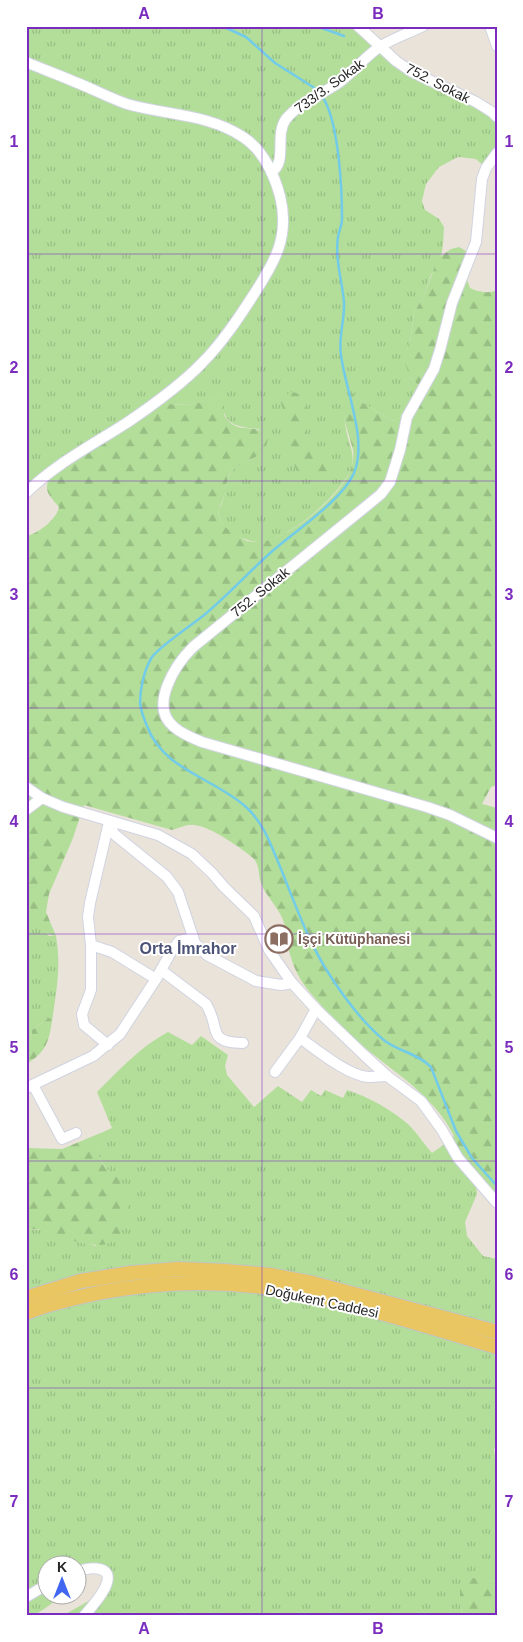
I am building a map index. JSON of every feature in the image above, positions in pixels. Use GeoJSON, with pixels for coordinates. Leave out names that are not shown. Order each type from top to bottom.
{"type":"FeatureCollection","features":[{"type":"Feature","properties":{"kind":"main road","name":"Doğukent Caddesi"},"geometry":{"type":"LineString","coordinates":[[26,1298],[81,1281],[131,1273],[178,1269],[270,1275],[312,1283],[497,1347]]}},
{"type":"Feature","properties":{"kind":"main road","name":"Doğukent Caddesi"},"geometry":{"type":"LineString","coordinates":[[26,1314],[83,1296],[134,1286],[178,1283],[268,1288],[366,1303],[497,1332]]}},
{"type":"Feature","properties":{"kind":"street","name":"752. Sokak"},"geometry":{"type":"LineString","coordinates":[[358,26],[396,61],[412,72],[476,102],[497,117]]}},
{"type":"Feature","properties":{"kind":"street","name":"733/3. Sokak"},"geometry":{"type":"LineString","coordinates":[[271,172],[277,169],[280,162],[280,136],[283,124],[294,112],[339,82],[380,46],[423,26]]}},
{"type":"Feature","properties":{"kind":"street"},"geometry":{"type":"LineString","coordinates":[[491,26],[497,30]]}},
{"type":"Feature","properties":{"kind":"street"},"geometry":{"type":"LineString","coordinates":[[491,26],[497,46]]}},
{"type":"Feature","properties":{"kind":"street"},"geometry":{"type":"LineString","coordinates":[[26,62],[126,103],[206,121],[242,136],[260,152],[271,172],[277,186],[283,216],[280,247],[265,278],[224,338],[202,364],[182,382],[128,421],[54,470],[26,493]]}},
{"type":"Feature","properties":{"kind":"street","name":"752. Sokak"},"geometry":{"type":"LineString","coordinates":[[497,152],[486,168],[482,179],[475,248],[452,303],[434,368],[408,417],[390,482],[381,494],[193,647],[176,668],[166,688],[164,704],[165,712],[172,726],[202,742],[427,807],[450,815],[497,838]]}},
{"type":"Feature","properties":{"kind":"street"},"geometry":{"type":"LineString","coordinates":[[26,787],[42,798],[63,807],[158,835],[192,854],[254,916],[269,950],[292,983],[316,1009],[387,1076],[421,1101],[442,1130],[458,1158],[497,1203]]}},
{"type":"Feature","properties":{"kind":"street"},"geometry":{"type":"LineString","coordinates":[[26,810],[42,798]]}},
{"type":"Feature","properties":{"kind":"street"},"geometry":{"type":"LineString","coordinates":[[109,821],[114,834],[167,877],[178,892],[193,938],[208,955],[256,981],[280,985],[292,983]]}},
{"type":"Feature","properties":{"kind":"street"},"geometry":{"type":"LineString","coordinates":[[108,1044],[84,1025],[82,1014],[91,990],[91,945],[88,932],[90,903],[109,821]]}},
{"type":"Feature","properties":{"kind":"street"},"geometry":{"type":"LineString","coordinates":[[76,1133],[62,1139],[30,1086],[93,1056],[120,1034],[179,941],[193,938]]}},
{"type":"Feature","properties":{"kind":"street"},"geometry":{"type":"LineString","coordinates":[[91,945],[112,952],[159,974],[206,1004],[218,1037],[222,1041],[229,1043],[243,1043]]}},
{"type":"Feature","properties":{"kind":"street"},"geometry":{"type":"LineString","coordinates":[[276,1072],[300,1038],[316,1009]]}},
{"type":"Feature","properties":{"kind":"street"},"geometry":{"type":"LineString","coordinates":[[300,1038],[335,1064],[348,1070],[366,1077],[387,1076]]}},
{"type":"Feature","properties":{"kind":"street"},"geometry":{"type":"LineString","coordinates":[[84,1616],[102,1594],[108,1576],[100,1568],[88,1568]]}},
{"type":"Feature","properties":{"kind":"street"},"geometry":{"type":"LineString","coordinates":[[26,1597],[38,1590]]}},
{"type":"Feature","properties":{"kind":"green space"},"geometry":{"type":"Polygon","coordinates":[[[26,26],[358,26],[396,61],[497,117],[497,153],[486,168],[476,159],[458,157],[439,167],[426,184],[422,201],[425,210],[439,219],[444,227],[443,245],[441,257],[414,313],[410,342],[406,351],[411,378],[418,385],[413,401],[398,419],[393,421],[363,403],[358,397],[345,402],[345,426],[353,458],[351,469],[345,480],[325,503],[312,515],[284,534],[271,540],[251,541],[231,532],[221,521],[219,510],[232,471],[261,453],[267,444],[259,429],[242,427],[227,419],[218,397],[187,404],[155,402],[33,486],[26,483],[26,72],[36,67],[26,62],[26,26]]]}},
{"type":"Feature","properties":{"kind":"green space"},"geometry":{"type":"Polygon","coordinates":[[[459,247],[466,251],[462,266],[470,288],[483,292],[497,290],[497,785],[491,787],[482,804],[497,808],[497,1019],[495,1023],[497,1032],[497,1203],[449,1141],[454,1136],[437,1110],[405,1079],[353,1037],[305,986],[291,959],[283,920],[263,888],[257,863],[233,843],[201,826],[188,825],[172,830],[84,805],[73,838],[49,894],[46,912],[56,936],[50,935],[40,927],[26,898],[26,536],[31,535],[46,525],[58,512],[59,507],[47,490],[48,482],[54,470],[156,402],[187,404],[218,397],[224,401],[224,415],[231,423],[237,427],[256,429],[268,439],[265,451],[230,473],[218,513],[219,517],[228,529],[247,541],[263,541],[286,533],[306,520],[326,503],[343,484],[351,469],[353,452],[344,412],[347,398],[352,393],[363,403],[393,421],[398,419],[410,406],[416,396],[418,385],[411,378],[405,364],[414,313],[425,293],[438,258],[451,249],[459,247]]]}},
{"type":"Feature","properties":{"kind":"green space"},"geometry":{"type":"Polygon","coordinates":[[[291,392],[300,394],[306,403],[308,410],[308,443],[326,456],[330,462],[337,465],[338,469],[335,473],[315,471],[304,475],[297,471],[288,452],[277,444],[276,438],[286,433],[285,416],[280,400],[291,392]]]}},
{"type":"Feature","properties":{"kind":"green space"},"geometry":{"type":"Polygon","coordinates":[[[26,898],[35,917],[49,936],[56,936],[58,967],[53,1015],[32,1030],[29,1051],[26,1055],[26,898]]]}},
{"type":"Feature","properties":{"kind":"green space"},"geometry":{"type":"Polygon","coordinates":[[[53,1015],[49,1037],[44,1049],[26,1064],[32,1030],[53,1015]]]}},
{"type":"Feature","properties":{"kind":"green space"},"geometry":{"type":"Polygon","coordinates":[[[168,1032],[192,1045],[201,1036],[228,1055],[225,1066],[227,1075],[254,1107],[278,1086],[302,1102],[311,1090],[321,1096],[325,1090],[343,1098],[347,1090],[372,1100],[388,1109],[409,1125],[432,1153],[449,1141],[475,1178],[477,1194],[465,1222],[467,1236],[483,1256],[497,1259],[497,1439],[494,1450],[497,1467],[497,1582],[485,1579],[460,1606],[464,1616],[62,1616],[83,1604],[88,1604],[88,1601],[101,1594],[105,1571],[88,1571],[88,1554],[38,1554],[38,1604],[51,1604],[40,1611],[26,1616],[26,1313],[83,1296],[225,1285],[178,1269],[26,1298],[26,1229],[44,1230],[96,1246],[121,1182],[104,1165],[98,1155],[98,1143],[103,1132],[112,1128],[97,1092],[122,1067],[168,1032]]]}},
{"type":"Feature","properties":{"kind":"green space"},"geometry":{"type":"Polygon","coordinates":[[[103,1132],[98,1146],[99,1157],[105,1167],[122,1183],[127,1202],[125,1223],[116,1239],[107,1244],[90,1245],[43,1230],[26,1229],[26,1148],[62,1149],[103,1132]]]}},
{"type":"Feature","properties":{"kind":"green space"},"geometry":{"type":"Polygon","coordinates":[[[471,1578],[497,1582],[497,1616],[464,1616],[460,1606],[460,1583],[471,1578]]]}},
{"type":"Feature","properties":{"kind":"waterway"},"geometry":{"type":"LineString","coordinates":[[222,26],[246,37],[275,63],[319,92]]}},
{"type":"Feature","properties":{"kind":"waterway"},"geometry":{"type":"LineString","coordinates":[[316,26],[344,36]]}},
{"type":"Feature","properties":{"kind":"waterway"},"geometry":{"type":"LineString","coordinates":[[322,96],[328,107],[336,138],[340,173],[342,224],[338,237],[337,252],[344,309],[340,348],[357,430],[358,460],[354,473],[339,495],[268,555],[203,616],[168,642],[152,657],[145,674],[140,706],[155,741],[165,753],[190,772],[233,797],[258,820],[271,844],[297,910],[323,965],[356,1011],[377,1034],[391,1045],[426,1062],[431,1067],[456,1131],[472,1158],[497,1186]]}},
{"type":"Feature","properties":{"kind":"place","name":"İşçi Kütüphanesi"},"geometry":{"type":"Point","coordinates":[279,939]}},
{"type":"Feature","properties":{"kind":"district","name":"Orta İmrahor"},"geometry":{"type":"Point","coordinates":[188,948]}}]}
